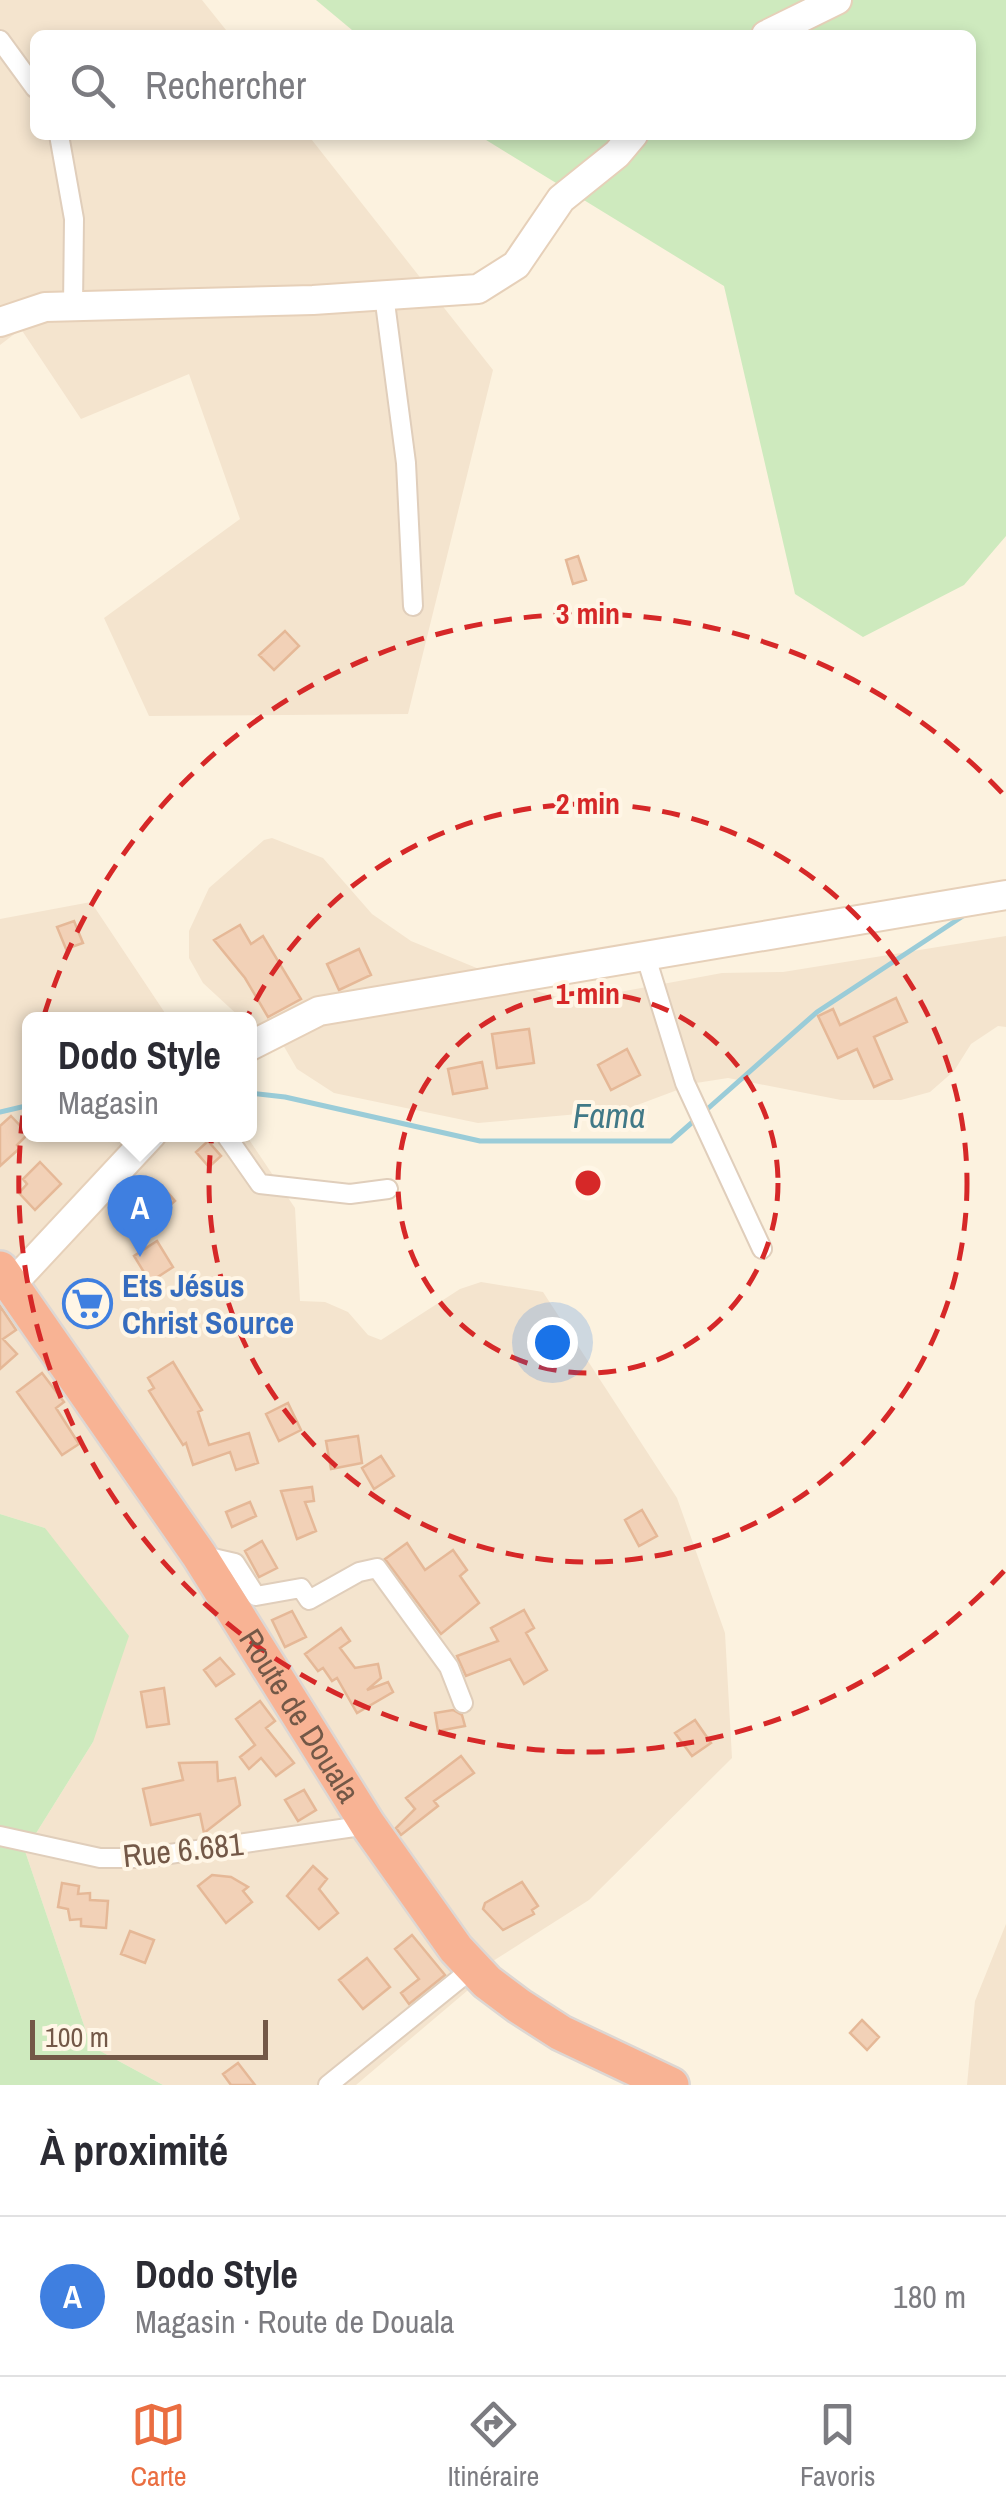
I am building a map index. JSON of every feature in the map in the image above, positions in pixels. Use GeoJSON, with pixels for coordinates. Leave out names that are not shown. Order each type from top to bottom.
{"type":"FeatureCollection","features":[{"type":"Feature","properties":{"kind":"highway","name":"Route de Douala"},"geometry":{"type":"LineString","coordinates":[[6,1276],[199,1555],[368,1825],[473,1968],[519,2006],[561,2033],[671,2085]]}},
{"type":"Feature","properties":{"kind":"street"},"geometry":{"type":"LineString","coordinates":[[776,30],[837,0]]}},
{"type":"Feature","properties":{"kind":"street"},"geometry":{"type":"LineString","coordinates":[[0,40],[30,81]]}},
{"type":"Feature","properties":{"kind":"street"},"geometry":{"type":"LineString","coordinates":[[60,140],[74,220],[73,306]]}},
{"type":"Feature","properties":{"kind":"street"},"geometry":{"type":"LineString","coordinates":[[0,322],[45,307],[384,296],[478,289],[516,265],[561,200],[617,154],[628,140]]}},
{"type":"Feature","properties":{"kind":"street"},"geometry":{"type":"LineString","coordinates":[[384,296],[406,463],[414,606]]}},
{"type":"Feature","properties":{"kind":"street"},"geometry":{"type":"LineString","coordinates":[[257,1042],[319,1010],[1004,896]]}},
{"type":"Feature","properties":{"kind":"street"},"geometry":{"type":"LineString","coordinates":[[645,954],[685,1083],[762,1250]]}},
{"type":"Feature","properties":{"kind":"street"},"geometry":{"type":"LineString","coordinates":[[6,1276],[144,1142]]}},
{"type":"Feature","properties":{"kind":"street"},"geometry":{"type":"LineString","coordinates":[[231,1142],[260,1184],[350,1194],[388,1189]]}},
{"type":"Feature","properties":{"kind":"street"},"geometry":{"type":"LineString","coordinates":[[199,1555],[235,1562],[256,1596],[300,1588],[310,1600],[359,1572],[377,1568],[449,1667],[463,1703]]}},
{"type":"Feature","properties":{"kind":"street","name":"Rue 6.681"},"geometry":{"type":"LineString","coordinates":[[0,1836],[100,1858],[142,1858],[368,1825]]}},
{"type":"Feature","properties":{"kind":"street"},"geometry":{"type":"LineString","coordinates":[[328,2085],[473,1968]]}},
{"type":"Feature","properties":{"kind":"shaded area"},"geometry":{"type":"Polygon","coordinates":[[[0,0],[202,0],[226,30],[30,30],[30,140],[312,140],[493,370],[408,714],[149,716],[104,618],[240,519],[189,374],[81,419],[21,329],[0,345],[0,0]]]}},
{"type":"Feature","properties":{"kind":"shaded area"},"geometry":{"type":"Polygon","coordinates":[[[272,838],[323,858],[372,914],[411,941],[523,987],[571,1001],[722,973],[783,972],[1006,936],[1006,1027],[998,1026],[971,1044],[954,1071],[930,1092],[901,1100],[841,1100],[728,1078],[696,1083],[624,1110],[478,1123],[334,1093],[297,1069],[282,1043],[257,1029],[257,1012],[234,1012],[203,983],[189,958],[189,931],[209,888],[264,840],[272,838]]]}},
{"type":"Feature","properties":{"kind":"shaded area"},"geometry":{"type":"Polygon","coordinates":[[[91,902],[164,1012],[22,1012],[22,1142],[251,1142],[295,1208],[300,1301],[325,1302],[348,1312],[368,1335],[381,1340],[460,1289],[481,1282],[543,1292],[677,1498],[725,1633],[732,1758],[589,1900],[493,1961],[474,1985],[356,2085],[163,2085],[91,2046],[25,1851],[93,1742],[45,1528],[0,1514],[0,919],[91,902]]]}},
{"type":"Feature","properties":{"kind":"shaded area"},"geometry":{"type":"Polygon","coordinates":[[[1006,1924],[1006,2085],[967,2085],[975,2001],[1006,1924]]]}},
{"type":"Feature","properties":{"kind":"green space"},"geometry":{"type":"Polygon","coordinates":[[[316,0],[1006,0],[1006,536],[964,585],[863,637],[795,594],[724,286],[486,140],[976,140],[976,30],[352,30],[316,0]]]}},
{"type":"Feature","properties":{"kind":"green space"},"geometry":{"type":"Polygon","coordinates":[[[0,1514],[45,1528],[129,1636],[93,1742],[25,1851],[91,2046],[163,2085],[0,2085],[0,1514]]]}},
{"type":"Feature","properties":{"kind":"building"},"geometry":{"type":"Polygon","coordinates":[[[578,556],[586,580],[573,584],[566,560],[578,556]]]}},
{"type":"Feature","properties":{"kind":"building"},"geometry":{"type":"Polygon","coordinates":[[[285,631],[299,646],[274,670],[259,655],[285,631]]]}},
{"type":"Feature","properties":{"kind":"building"},"geometry":{"type":"Polygon","coordinates":[[[74,921],[83,943],[66,949],[57,927],[74,921]]]}},
{"type":"Feature","properties":{"kind":"building"},"geometry":{"type":"Polygon","coordinates":[[[240,925],[251,944],[263,936],[301,999],[268,1017],[245,978],[214,940],[240,925]]]}},
{"type":"Feature","properties":{"kind":"building"},"geometry":{"type":"Polygon","coordinates":[[[359,949],[371,975],[339,990],[327,964],[359,949]]]}},
{"type":"Feature","properties":{"kind":"building"},"geometry":{"type":"Polygon","coordinates":[[[896,998],[907,1022],[874,1037],[892,1079],[874,1087],[857,1049],[838,1058],[818,1016],[833,1009],[840,1025],[896,998]]]}},
{"type":"Feature","properties":{"kind":"building"},"geometry":{"type":"Polygon","coordinates":[[[529,1029],[534,1063],[497,1068],[492,1034],[529,1029]]]}},
{"type":"Feature","properties":{"kind":"building"},"geometry":{"type":"Polygon","coordinates":[[[627,1049],[640,1075],[611,1090],[598,1065],[627,1049]]]}},
{"type":"Feature","properties":{"kind":"building"},"geometry":{"type":"Polygon","coordinates":[[[482,1062],[487,1088],[453,1094],[448,1069],[482,1062]]]}},
{"type":"Feature","properties":{"kind":"building"},"geometry":{"type":"Polygon","coordinates":[[[11,1116],[22,1128],[22,1140],[17,1145],[20,1148],[0,1166],[0,1126],[11,1116]]]}},
{"type":"Feature","properties":{"kind":"building"},"geometry":{"type":"Polygon","coordinates":[[[209,1142],[221,1156],[209,1167],[196,1152],[209,1142]]]}},
{"type":"Feature","properties":{"kind":"building"},"geometry":{"type":"Polygon","coordinates":[[[40,1162],[61,1184],[35,1210],[19,1193],[27,1184],[23,1179],[40,1162]]]}},
{"type":"Feature","properties":{"kind":"building"},"geometry":{"type":"Polygon","coordinates":[[[162,1186],[175,1201],[150,1223],[133,1204],[162,1186]]]}},
{"type":"Feature","properties":{"kind":"building"},"geometry":{"type":"Polygon","coordinates":[[[157,1241],[173,1267],[150,1282],[134,1256],[157,1241]]]}},
{"type":"Feature","properties":{"kind":"building"},"geometry":{"type":"Polygon","coordinates":[[[94,1288],[108,1307],[90,1321],[75,1303],[94,1288]]]}},
{"type":"Feature","properties":{"kind":"building"},"geometry":{"type":"Polygon","coordinates":[[[0,1306],[16,1330],[3,1339],[17,1354],[0,1369],[0,1306]]]}},
{"type":"Feature","properties":{"kind":"building"},"geometry":{"type":"Polygon","coordinates":[[[173,1362],[202,1410],[198,1412],[209,1445],[249,1433],[258,1463],[236,1470],[230,1452],[193,1465],[186,1443],[183,1445],[149,1391],[154,1388],[148,1378],[173,1362]]]}},
{"type":"Feature","properties":{"kind":"building"},"geometry":{"type":"Polygon","coordinates":[[[42,1373],[64,1402],[56,1408],[79,1444],[62,1455],[17,1392],[42,1373]]]}},
{"type":"Feature","properties":{"kind":"building"},"geometry":{"type":"Polygon","coordinates":[[[288,1403],[301,1430],[279,1441],[266,1414],[288,1403]]]}},
{"type":"Feature","properties":{"kind":"building"},"geometry":{"type":"Polygon","coordinates":[[[358,1436],[362,1463],[331,1469],[326,1441],[358,1436]]]}},
{"type":"Feature","properties":{"kind":"building"},"geometry":{"type":"Polygon","coordinates":[[[381,1456],[394,1476],[374,1489],[362,1468],[381,1456]]]}},
{"type":"Feature","properties":{"kind":"building"},"geometry":{"type":"Polygon","coordinates":[[[312,1487],[314,1501],[305,1502],[316,1531],[297,1539],[281,1491],[312,1487]]]}},
{"type":"Feature","properties":{"kind":"building"},"geometry":{"type":"Polygon","coordinates":[[[250,1502],[256,1516],[232,1527],[226,1512],[250,1502]]]}},
{"type":"Feature","properties":{"kind":"building"},"geometry":{"type":"Polygon","coordinates":[[[642,1510],[657,1536],[639,1546],[625,1520],[642,1510]]]}},
{"type":"Feature","properties":{"kind":"building"},"geometry":{"type":"Polygon","coordinates":[[[262,1541],[277,1568],[259,1577],[245,1551],[262,1541]]]}},
{"type":"Feature","properties":{"kind":"building"},"geometry":{"type":"Polygon","coordinates":[[[407,1543],[425,1570],[453,1550],[467,1570],[460,1576],[479,1603],[441,1634],[385,1559],[407,1543]]]}},
{"type":"Feature","properties":{"kind":"building"},"geometry":{"type":"Polygon","coordinates":[[[524,1610],[534,1628],[526,1633],[547,1670],[524,1684],[510,1659],[466,1676],[457,1656],[498,1641],[491,1628],[524,1610]]]}},
{"type":"Feature","properties":{"kind":"building"},"geometry":{"type":"Polygon","coordinates":[[[292,1611],[306,1637],[285,1647],[272,1620],[292,1611]]]}},
{"type":"Feature","properties":{"kind":"building"},"geometry":{"type":"Polygon","coordinates":[[[341,1628],[350,1641],[340,1648],[355,1668],[378,1664],[381,1678],[367,1690],[388,1682],[393,1692],[357,1713],[337,1678],[332,1681],[323,1668],[318,1671],[305,1654],[341,1628]]]}},
{"type":"Feature","properties":{"kind":"building"},"geometry":{"type":"Polygon","coordinates":[[[220,1658],[234,1674],[216,1686],[204,1670],[220,1658]]]}},
{"type":"Feature","properties":{"kind":"building"},"geometry":{"type":"Polygon","coordinates":[[[164,1688],[169,1724],[147,1727],[141,1692],[164,1688]]]}},
{"type":"Feature","properties":{"kind":"building"},"geometry":{"type":"Polygon","coordinates":[[[260,1701],[275,1721],[266,1728],[294,1763],[276,1776],[261,1758],[249,1769],[240,1757],[255,1745],[236,1719],[260,1701]]]}},
{"type":"Feature","properties":{"kind":"building"},"geometry":{"type":"Polygon","coordinates":[[[453,1710],[462,1715],[465,1726],[438,1731],[435,1713],[453,1710]]]}},
{"type":"Feature","properties":{"kind":"building"},"geometry":{"type":"Polygon","coordinates":[[[695,1720],[711,1743],[692,1756],[675,1733],[695,1720]]]}},
{"type":"Feature","properties":{"kind":"building"},"geometry":{"type":"Polygon","coordinates":[[[461,1756],[474,1773],[434,1801],[438,1806],[401,1835],[396,1828],[415,1809],[406,1798],[461,1756]]]}},
{"type":"Feature","properties":{"kind":"building"},"geometry":{"type":"Polygon","coordinates":[[[217,1762],[218,1781],[235,1778],[240,1805],[204,1833],[200,1814],[151,1825],[143,1789],[183,1780],[179,1763],[217,1762]]]}},
{"type":"Feature","properties":{"kind":"building"},"geometry":{"type":"Polygon","coordinates":[[[304,1790],[316,1810],[298,1821],[285,1800],[304,1790]]]}},
{"type":"Feature","properties":{"kind":"building"},"geometry":{"type":"Polygon","coordinates":[[[313,1866],[327,1879],[319,1889],[338,1913],[319,1929],[287,1896],[313,1866]]]}},
{"type":"Feature","properties":{"kind":"building"},"geometry":{"type":"Polygon","coordinates":[[[212,1875],[231,1877],[248,1887],[243,1891],[252,1902],[226,1923],[198,1886],[212,1875]]]}},
{"type":"Feature","properties":{"kind":"building"},"geometry":{"type":"Polygon","coordinates":[[[522,1882],[538,1906],[532,1910],[534,1914],[503,1930],[483,1909],[485,1903],[522,1882]]]}},
{"type":"Feature","properties":{"kind":"building"},"geometry":{"type":"Polygon","coordinates":[[[62,1883],[79,1886],[78,1894],[90,1893],[90,1900],[108,1901],[106,1928],[81,1926],[81,1919],[70,1920],[68,1909],[58,1907],[62,1883]]]}},
{"type":"Feature","properties":{"kind":"building"},"geometry":{"type":"Polygon","coordinates":[[[130,1931],[154,1940],[145,1963],[121,1954],[130,1931]]]}},
{"type":"Feature","properties":{"kind":"building"},"geometry":{"type":"Polygon","coordinates":[[[412,1935],[445,1975],[409,2004],[401,1993],[419,1979],[395,1949],[412,1935]]]}},
{"type":"Feature","properties":{"kind":"building"},"geometry":{"type":"Polygon","coordinates":[[[367,1958],[390,1987],[363,2009],[339,1980],[367,1958]]]}},
{"type":"Feature","properties":{"kind":"building"},"geometry":{"type":"Polygon","coordinates":[[[862,2020],[879,2037],[867,2050],[850,2033],[862,2020]]]}},
{"type":"Feature","properties":{"kind":"building"},"geometry":{"type":"Polygon","coordinates":[[[238,2063],[255,2085],[231,2085],[223,2074],[238,2063]]]}},
{"type":"Feature","properties":{"kind":"waterway","name":"Fama"},"geometry":{"type":"LineString","coordinates":[[704,1112],[817,1012],[966,914]]}},
{"type":"Feature","properties":{"kind":"waterway","name":"Fama"},"geometry":{"type":"LineString","coordinates":[[257,1094],[480,1141],[671,1141],[696,1119]]}},
{"type":"Feature","properties":{"kind":"waterway","name":"Fama"},"geometry":{"type":"LineString","coordinates":[[0,1112],[22,1107]]}},
{"type":"Feature","properties":{"kind":"place","name":"Dodo Style"},"geometry":{"type":"Point","coordinates":[140,1257]}},
{"type":"Feature","properties":{"kind":"place","name":"Ets Jésus Christ Source"},"geometry":{"type":"Point","coordinates":[87,1304]}}]}
